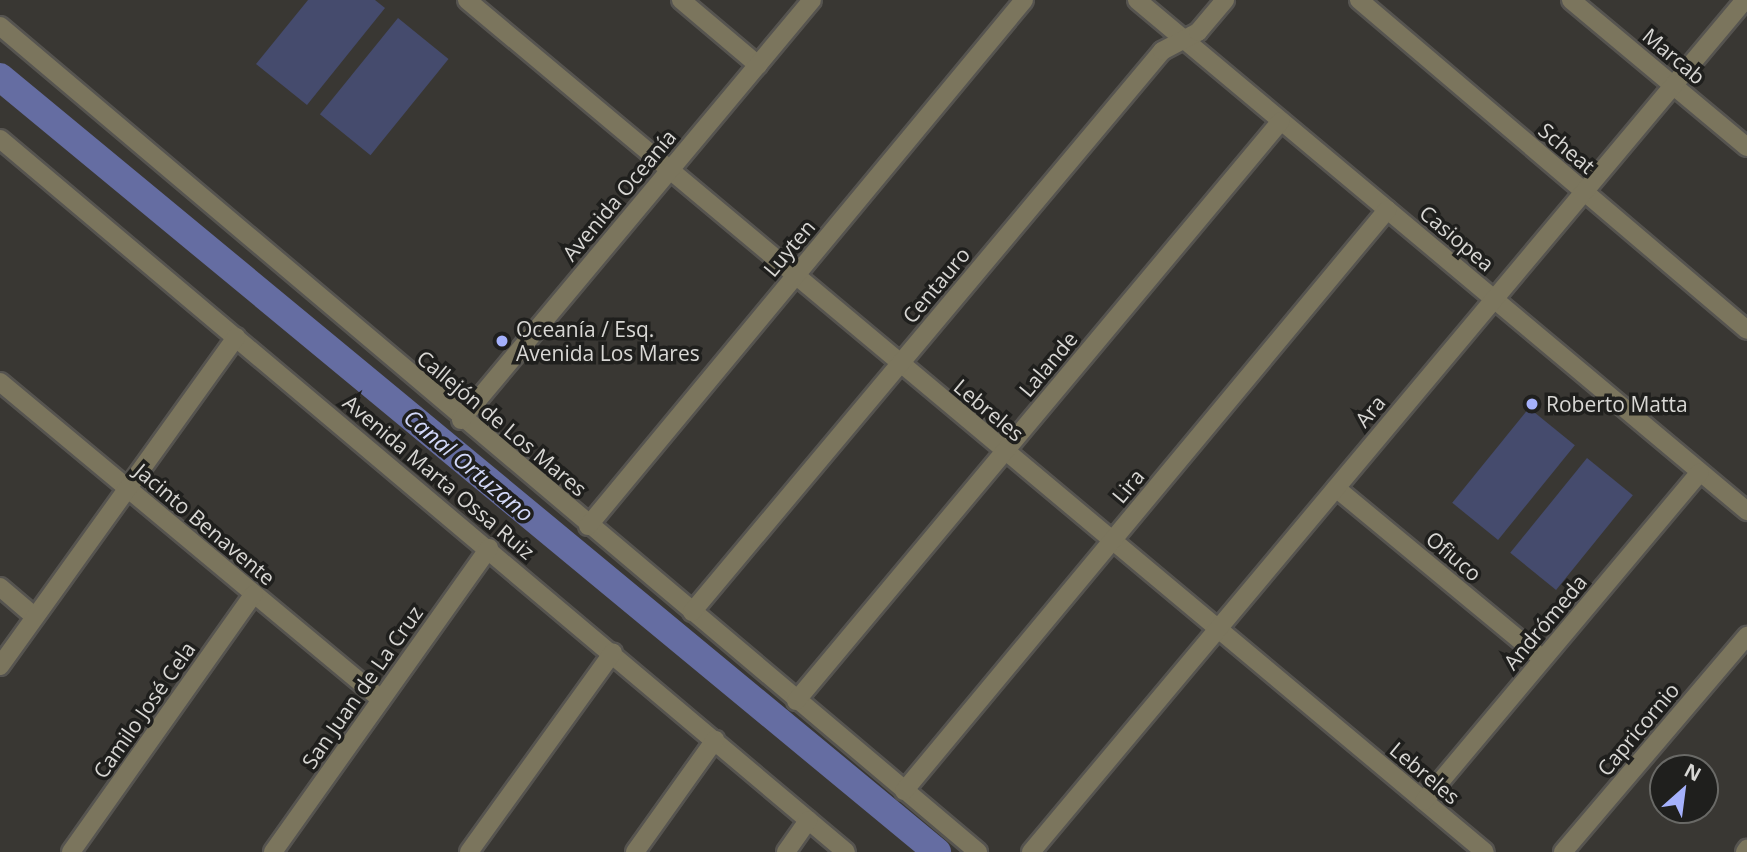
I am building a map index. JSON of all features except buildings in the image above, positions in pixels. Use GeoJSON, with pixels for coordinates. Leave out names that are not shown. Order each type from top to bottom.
{"type":"FeatureCollection","features":[{"type":"Feature","properties":{"kind":"street","name":"Lebreles"},"geometry":{"type":"LineString","coordinates":[[467,0],[1216,630],[1485,852]]}},
{"type":"Feature","properties":{"kind":"street"},"geometry":{"type":"LineString","coordinates":[[681,0],[758,65]]}},
{"type":"Feature","properties":{"kind":"street","name":"Avenida Oceanía"},"geometry":{"type":"LineString","coordinates":[[461,420],[812,0]]}},
{"type":"Feature","properties":{"kind":"street","name":"Luyten"},"geometry":{"type":"LineString","coordinates":[[588,526],[1024,0]]}},
{"type":"Feature","properties":{"kind":"street","name":"Casiopea"},"geometry":{"type":"LineString","coordinates":[[1137,0],[1747,511]]}},
{"type":"Feature","properties":{"kind":"street","name":"Centauro"},"geometry":{"type":"LineString","coordinates":[[692,612],[1162,51],[1198,32],[1225,0]]}},
{"type":"Feature","properties":{"kind":"street","name":"Scheat"},"geometry":{"type":"LineString","coordinates":[[1359,0],[1747,330]]}},
{"type":"Feature","properties":{"kind":"street","name":"Marcab"},"geometry":{"type":"LineString","coordinates":[[1571,0],[1747,147]]}},
{"type":"Feature","properties":{"kind":"street","name":"Ara"},"geometry":{"type":"LineString","coordinates":[[1031,852],[1745,0]]}},
{"type":"Feature","properties":{"kind":"street","name":"Callejón de Los Mares"},"geometry":{"type":"LineString","coordinates":[[0,26],[461,420],[978,852]]}},
{"type":"Feature","properties":{"kind":"street","name":"Lalande"},"geometry":{"type":"LineString","coordinates":[[796,701],[1282,121]]}},
{"type":"Feature","properties":{"kind":"street","name":"Avenida Marta Ossa Ruiz"},"geometry":{"type":"LineString","coordinates":[[0,139],[613,652],[846,852]]}},
{"type":"Feature","properties":{"kind":"street","name":"Lira"},"geometry":{"type":"LineString","coordinates":[[904,792],[1387,210]]}},
{"type":"Feature","properties":{"kind":"street"},"geometry":{"type":"LineString","coordinates":[[0,666],[236,337]]}},
{"type":"Feature","properties":{"kind":"street","name":"Jacinto Benavente"},"geometry":{"type":"LineString","coordinates":[[0,382],[381,700]]}},
{"type":"Feature","properties":{"kind":"street","name":"Andrómeda"},"geometry":{"type":"LineString","coordinates":[[1424,801],[1700,472]]}},
{"type":"Feature","properties":{"kind":"street","name":"Ofiuco"},"geometry":{"type":"LineString","coordinates":[[1336,488],[1543,660]]}},
{"type":"Feature","properties":{"kind":"street","name":"San Juan de La Cruz"},"geometry":{"type":"LineString","coordinates":[[273,852],[489,548]]}},
{"type":"Feature","properties":{"kind":"street"},"geometry":{"type":"LineString","coordinates":[[0,587],[35,617]]}},
{"type":"Feature","properties":{"kind":"street","name":"Camilo José Cela"},"geometry":{"type":"LineString","coordinates":[[71,852],[254,594]]}},
{"type":"Feature","properties":{"kind":"street","name":"Capricornio"},"geometry":{"type":"LineString","coordinates":[[1563,852],[1747,636]]}},
{"type":"Feature","properties":{"kind":"street"},"geometry":{"type":"LineString","coordinates":[[469,852],[613,652]]}},
{"type":"Feature","properties":{"kind":"street"},"geometry":{"type":"LineString","coordinates":[[635,852],[715,740]]}},
{"type":"Feature","properties":{"kind":"street"},"geometry":{"type":"LineString","coordinates":[[786,852],[808,820]]}},
{"type":"Feature","properties":{"kind":"shaded area"},"geometry":{"type":"Polygon","coordinates":[[[308,0],[375,0],[385,8],[307,105],[256,64],[308,0]]]}},
{"type":"Feature","properties":{"kind":"shaded area"},"geometry":{"type":"Polygon","coordinates":[[[398,18],[449,59],[370,155],[320,114],[398,18]]]}},
{"type":"Feature","properties":{"kind":"shaded area"},"geometry":{"type":"Polygon","coordinates":[[[1529,408],[1575,445],[1498,540],[1452,503],[1529,408]]]}},
{"type":"Feature","properties":{"kind":"shaded area"},"geometry":{"type":"Polygon","coordinates":[[[1587,458],[1633,495],[1556,590],[1510,553],[1587,458]]]}},
{"type":"Feature","properties":{"kind":"waterway","name":"Canal Ortuzano"},"geometry":{"type":"LineString","coordinates":[[0,77],[937,852]]}},
{"type":"Feature","properties":{"kind":"place","name":"Oceanía / Esq. Avenida Los Mares"},"geometry":{"type":"Point","coordinates":[502,341]}},
{"type":"Feature","properties":{"kind":"place","name":"Roberto Matta"},"geometry":{"type":"Point","coordinates":[1532,404]}}]}
